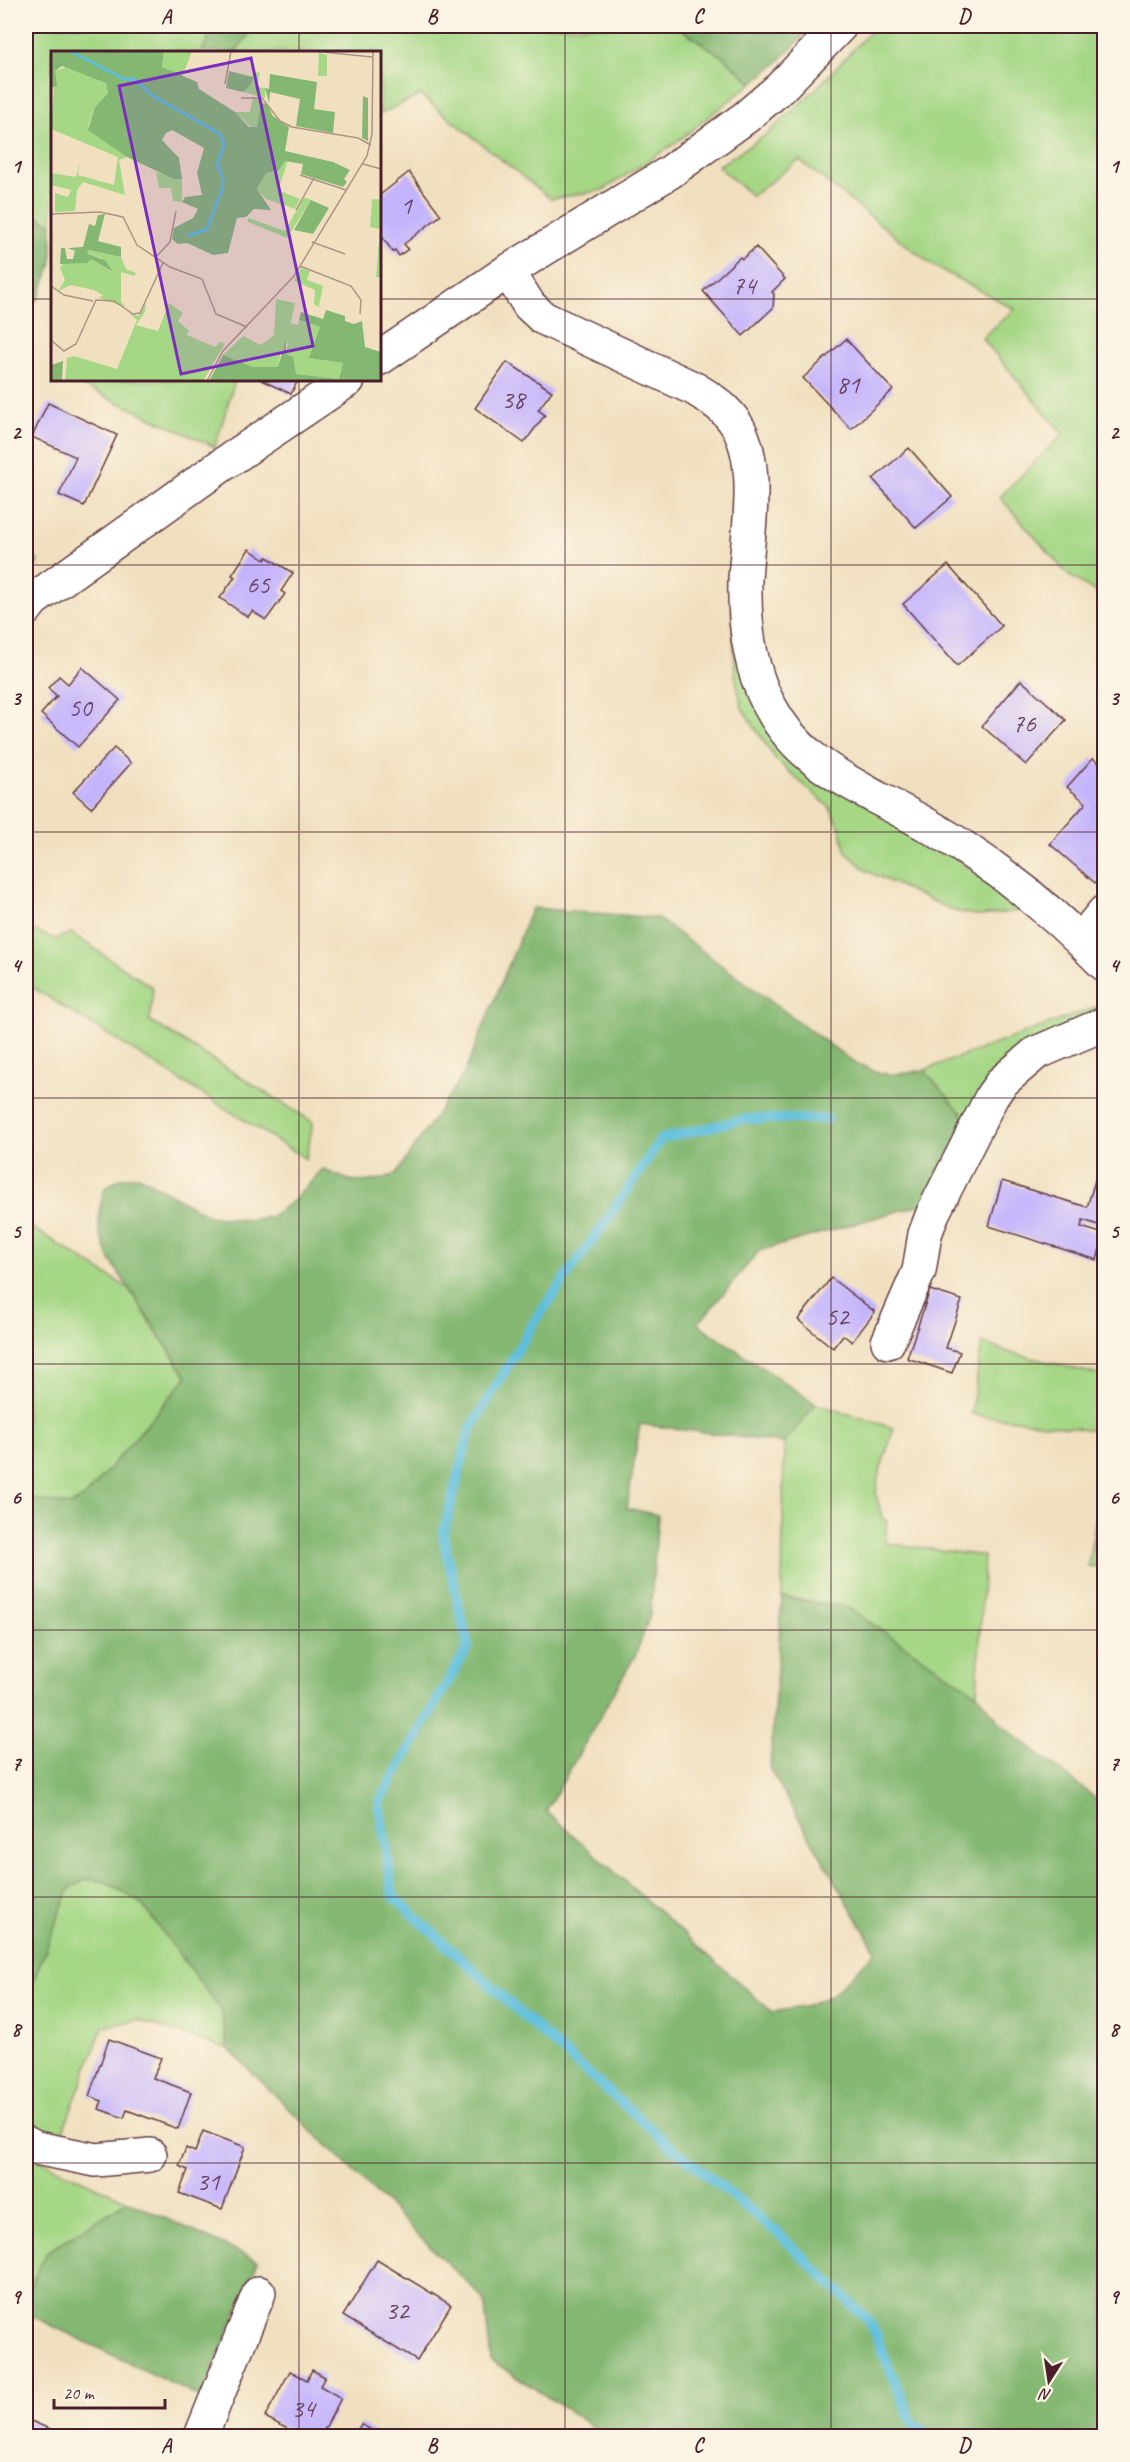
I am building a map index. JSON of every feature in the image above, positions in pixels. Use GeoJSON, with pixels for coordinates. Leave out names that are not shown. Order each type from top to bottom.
{"type":"FeatureCollection","features":[{"type":"Feature","properties":{"kind":"street"},"geometry":{"type":"LineString","coordinates":[[381,357],[508,271],[670,172],[746,117],[780,88],[840,26]]}},
{"type":"Feature","properties":{"kind":"street"},"geometry":{"type":"LineString","coordinates":[[508,271],[530,305],[543,318],[695,389],[714,400],[736,425],[742,438],[749,472],[745,579],[747,628],[754,664],[768,702],[789,737],[825,768],[941,833],[991,866],[1081,940],[1104,964]]}},
{"type":"Feature","properties":{"kind":"street"},"geometry":{"type":"LineString","coordinates":[[26,609],[33,600],[222,465],[347,381]]}},
{"type":"Feature","properties":{"kind":"street"},"geometry":{"type":"LineString","coordinates":[[1081,940],[1104,912]]}},
{"type":"Feature","properties":{"kind":"street"},"geometry":{"type":"LineString","coordinates":[[888,1342],[919,1271],[925,1234],[933,1213],[992,1096],[1002,1082],[1036,1053],[1104,1024]]}},
{"type":"Feature","properties":{"kind":"street"},"geometry":{"type":"LineString","coordinates":[[26,2143],[36,2148],[96,2160],[150,2155]]}},
{"type":"Feature","properties":{"kind":"street"},"geometry":{"type":"LineString","coordinates":[[201,2436],[259,2294]]}},
{"type":"Feature","properties":{"kind":"green space"},"geometry":{"type":"Polygon","coordinates":[[[26,26],[214,26],[202,51],[51,51],[51,224],[26,209],[26,26]]]}},
{"type":"Feature","properties":{"kind":"green space"},"geometry":{"type":"Polygon","coordinates":[[[214,26],[255,26],[236,51],[202,51],[214,26]]]}},
{"type":"Feature","properties":{"kind":"green space"},"geometry":{"type":"Polygon","coordinates":[[[255,26],[676,26],[723,57],[752,83],[674,144],[603,190],[551,199],[420,95],[381,114],[381,51],[236,51],[255,26]]]}},
{"type":"Feature","properties":{"kind":"green space"},"geometry":{"type":"Polygon","coordinates":[[[676,26],[813,26],[776,64],[752,83],[723,57],[676,26]]]}},
{"type":"Feature","properties":{"kind":"green space"},"geometry":{"type":"Polygon","coordinates":[[[875,26],[1104,26],[1104,597],[1068,575],[1000,497],[1063,434],[982,338],[1015,309],[932,265],[799,160],[752,196],[718,166],[767,134],[818,87],[875,26]]]}},
{"type":"Feature","properties":{"kind":"green space"},"geometry":{"type":"Polygon","coordinates":[[[26,209],[51,224],[51,266],[37,301],[26,294],[26,209]]]}},
{"type":"Feature","properties":{"kind":"green space"},"geometry":{"type":"Polygon","coordinates":[[[72,381],[235,381],[215,447],[72,381]]]}},
{"type":"Feature","properties":{"kind":"green space"},"geometry":{"type":"Polygon","coordinates":[[[26,551],[39,561],[26,577],[26,551]]]}},
{"type":"Feature","properties":{"kind":"green space"},"geometry":{"type":"Polygon","coordinates":[[[732,608],[751,684],[920,831],[1025,910],[982,916],[954,911],[867,871],[846,852],[840,828],[830,808],[776,760],[742,708],[735,675],[732,608]]]}},
{"type":"Feature","properties":{"kind":"green space"},"geometry":{"type":"Polygon","coordinates":[[[532,908],[657,918],[852,1061],[887,1074],[924,1070],[967,1119],[926,1203],[759,1251],[698,1324],[816,1404],[784,1443],[640,1424],[627,1508],[658,1515],[650,1615],[636,1654],[546,1811],[772,2012],[803,2007],[832,1995],[876,1951],[770,1769],[782,1597],[848,1608],[977,1694],[1002,1725],[1104,1805],[1104,2436],[607,2436],[491,2360],[484,2299],[228,2049],[221,2010],[141,1903],[107,1882],[87,1879],[69,1889],[26,2000],[26,1496],[41,1501],[71,1505],[85,1497],[187,1377],[109,1258],[99,1231],[100,1207],[105,1188],[121,1178],[139,1176],[209,1216],[246,1220],[270,1217],[293,1201],[323,1169],[359,1182],[396,1174],[464,1074],[532,908]]]}},
{"type":"Feature","properties":{"kind":"green space"},"geometry":{"type":"Polygon","coordinates":[[[26,928],[56,939],[71,933],[153,988],[150,1021],[313,1122],[306,1159],[29,985],[26,990],[26,928]]]}},
{"type":"Feature","properties":{"kind":"green space"},"geometry":{"type":"Polygon","coordinates":[[[1104,1004],[1104,1013],[967,1119],[924,1070],[1104,1004]]]}},
{"type":"Feature","properties":{"kind":"green space"},"geometry":{"type":"Polygon","coordinates":[[[26,1224],[128,1288],[187,1377],[85,1497],[71,1505],[41,1501],[26,1496],[26,1224]]]}},
{"type":"Feature","properties":{"kind":"green space"},"geometry":{"type":"Polygon","coordinates":[[[982,1343],[1008,1352],[1104,1376],[1104,1432],[971,1414],[982,1343]]]}},
{"type":"Feature","properties":{"kind":"green space"},"geometry":{"type":"Polygon","coordinates":[[[816,1404],[894,1428],[878,1477],[876,1494],[882,1518],[887,1521],[885,1543],[984,1556],[977,1694],[848,1608],[782,1597],[784,1443],[816,1404]]]}},
{"type":"Feature","properties":{"kind":"green space"},"geometry":{"type":"Polygon","coordinates":[[[1104,1472],[1104,1525],[1095,1567],[1088,1566],[1104,1472]]]}},
{"type":"Feature","properties":{"kind":"green space"},"geometry":{"type":"Polygon","coordinates":[[[87,1879],[107,1882],[141,1903],[221,2010],[228,2049],[138,2020],[103,2027],[57,2146],[26,2136],[26,2000],[69,1889],[87,1879]]]}},
{"type":"Feature","properties":{"kind":"green space"},"geometry":{"type":"Polygon","coordinates":[[[26,2154],[128,2201],[47,2252],[26,2294],[26,2154]]]}},
{"type":"Feature","properties":{"kind":"green space"},"geometry":{"type":"Polygon","coordinates":[[[128,2201],[258,2261],[201,2398],[26,2313],[26,2294],[47,2252],[128,2201]]]}},
{"type":"Feature","properties":{"kind":"building"},"geometry":{"type":"Polygon","coordinates":[[[409,172],[441,215],[404,244],[408,249],[399,256],[395,250],[393,252],[381,235],[381,194],[409,172]]]}},
{"type":"Feature","properties":{"kind":"building"},"geometry":{"type":"Polygon","coordinates":[[[756,247],[785,279],[772,292],[774,294],[773,308],[743,336],[703,291],[740,257],[742,259],[756,247]]]}},
{"type":"Feature","properties":{"kind":"building"},"geometry":{"type":"Polygon","coordinates":[[[846,339],[893,390],[851,429],[803,378],[846,339]]]}},
{"type":"Feature","properties":{"kind":"building"},"geometry":{"type":"Polygon","coordinates":[[[507,362],[552,391],[538,410],[545,415],[524,443],[475,408],[507,362]]]}},
{"type":"Feature","properties":{"kind":"building"},"geometry":{"type":"Polygon","coordinates":[[[263,381],[298,381],[291,394],[263,381]]]}},
{"type":"Feature","properties":{"kind":"building"},"geometry":{"type":"Polygon","coordinates":[[[48,403],[117,435],[84,506],[59,495],[76,457],[32,437],[48,403]]]}},
{"type":"Feature","properties":{"kind":"building"},"geometry":{"type":"Polygon","coordinates":[[[909,448],[952,497],[916,528],[873,479],[909,448]]]}},
{"type":"Feature","properties":{"kind":"building"},"geometry":{"type":"Polygon","coordinates":[[[249,549],[265,560],[267,557],[293,573],[281,591],[285,594],[266,620],[252,611],[248,617],[220,598],[235,577],[232,575],[249,549]]]}},
{"type":"Feature","properties":{"kind":"building"},"geometry":{"type":"Polygon","coordinates":[[[948,565],[1002,626],[957,666],[903,604],[948,565]]]}},
{"type":"Feature","properties":{"kind":"building"},"geometry":{"type":"Polygon","coordinates":[[[82,667],[120,700],[78,747],[41,714],[57,696],[48,688],[59,676],[68,684],[82,667]]]}},
{"type":"Feature","properties":{"kind":"building"},"geometry":{"type":"Polygon","coordinates":[[[1021,680],[1066,720],[1026,765],[982,726],[1021,680]]]}},
{"type":"Feature","properties":{"kind":"building"},"geometry":{"type":"Polygon","coordinates":[[[114,748],[131,763],[91,808],[73,792],[114,748]]]}},
{"type":"Feature","properties":{"kind":"building"},"geometry":{"type":"Polygon","coordinates":[[[1093,758],[1104,768],[1104,872],[1095,883],[1050,844],[1086,803],[1067,787],[1093,758]]]}},
{"type":"Feature","properties":{"kind":"building"},"geometry":{"type":"Polygon","coordinates":[[[1104,1151],[1104,1227],[1083,1220],[1081,1227],[1104,1234],[1097,1260],[989,1226],[1002,1181],[1087,1207],[1104,1151]]]}},
{"type":"Feature","properties":{"kind":"building"},"geometry":{"type":"Polygon","coordinates":[[[831,1278],[875,1312],[852,1342],[843,1335],[833,1348],[798,1320],[831,1278]]]}},
{"type":"Feature","properties":{"kind":"building"},"geometry":{"type":"Polygon","coordinates":[[[930,1290],[962,1300],[946,1348],[960,1352],[952,1373],[907,1358],[930,1290]]]}},
{"type":"Feature","properties":{"kind":"building"},"geometry":{"type":"Polygon","coordinates":[[[109,2039],[161,2058],[153,2078],[191,2092],[178,2129],[127,2110],[124,2118],[99,2109],[102,2101],[89,2096],[109,2039]]]}},
{"type":"Feature","properties":{"kind":"building"},"geometry":{"type":"Polygon","coordinates":[[[203,2131],[245,2147],[222,2209],[179,2193],[188,2170],[179,2166],[186,2148],[195,2152],[203,2131]]]}},
{"type":"Feature","properties":{"kind":"building"},"geometry":{"type":"Polygon","coordinates":[[[377,2260],[451,2305],[417,2361],[343,2316],[377,2260]]]}},
{"type":"Feature","properties":{"kind":"building"},"geometry":{"type":"Polygon","coordinates":[[[312,2370],[325,2377],[320,2386],[341,2398],[321,2436],[301,2436],[265,2417],[290,2371],[307,2380],[312,2370]]]}},
{"type":"Feature","properties":{"kind":"building"},"geometry":{"type":"Polygon","coordinates":[[[26,2419],[50,2429],[47,2436],[26,2436],[26,2419]]]}},
{"type":"Feature","properties":{"kind":"building"},"geometry":{"type":"Polygon","coordinates":[[[361,2424],[381,2436],[354,2436],[361,2424]]]}},
{"type":"Feature","properties":{"kind":"waterway"},"geometry":{"type":"LineString","coordinates":[[827,1119],[744,1119],[661,1139],[607,1220],[534,1322],[469,1432],[443,1535],[468,1647],[379,1802],[393,1896],[553,2043],[672,2147],[777,2232],[870,2322],[911,2420],[929,2436]]}}]}
